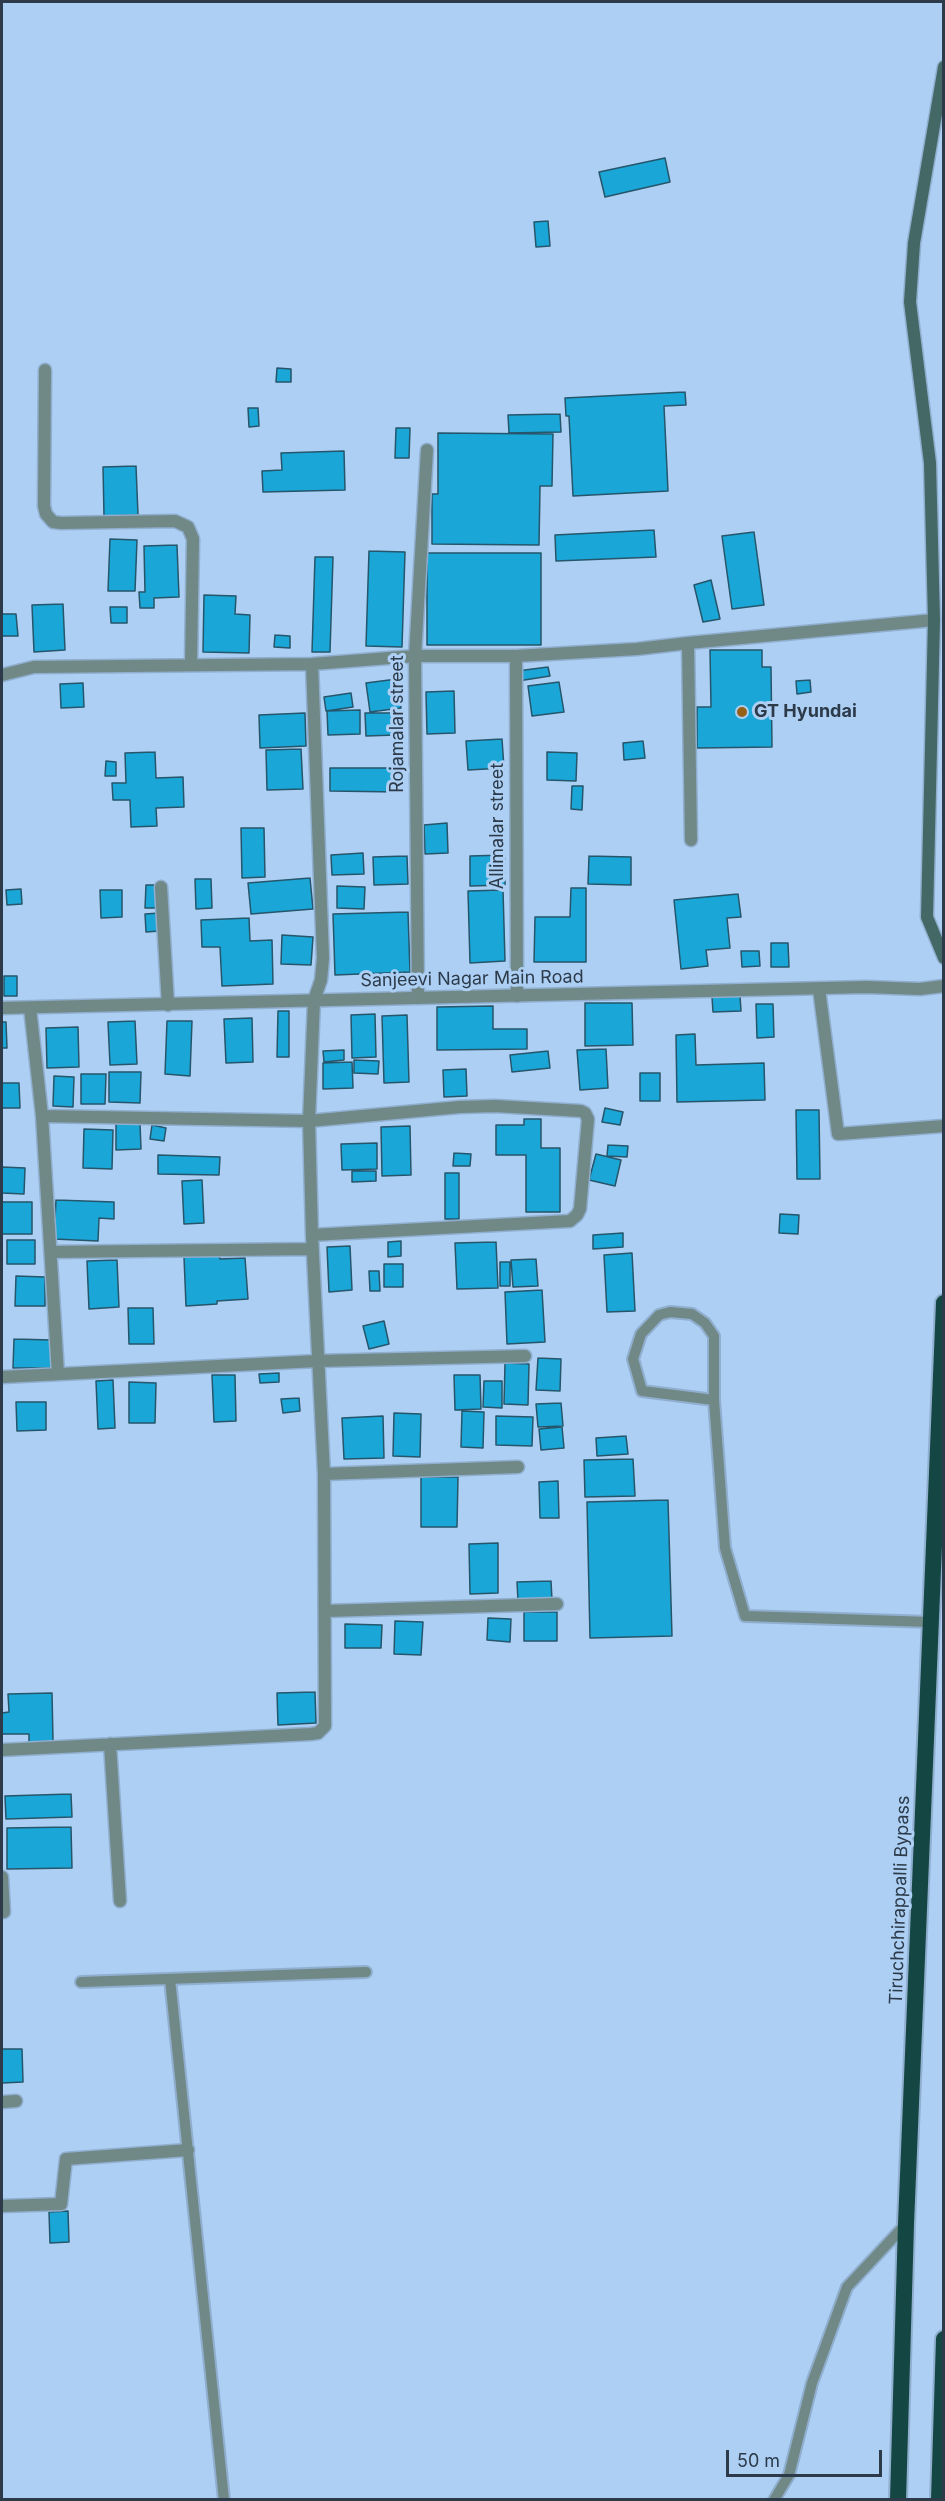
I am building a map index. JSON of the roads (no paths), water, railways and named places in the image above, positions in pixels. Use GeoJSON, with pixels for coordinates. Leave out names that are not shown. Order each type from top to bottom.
{"type":"FeatureCollection","features":[{"type":"Feature","properties":{"kind":"highway","name":"Tiruchchirappalli Bypass"},"geometry":{"type":"LineString","coordinates":[[898,2499],[906,2224],[944,1303]]}},
{"type":"Feature","properties":{"kind":"highway"},"geometry":{"type":"LineString","coordinates":[[939,2499],[944,2339]]}},
{"type":"Feature","properties":{"kind":"main road"},"geometry":{"type":"LineString","coordinates":[[944,67],[914,243],[910,302],[930,463],[934,620],[927,917],[944,958]]}},
{"type":"Feature","properties":{"kind":"street"},"geometry":{"type":"LineString","coordinates":[[45,370],[44,506],[46,514],[52,522],[62,523],[175,521],[188,527],[193,539],[191,664]]}},
{"type":"Feature","properties":{"kind":"street","name":"Rojamalar street"},"geometry":{"type":"LineString","coordinates":[[418,998],[415,656],[428,450]]}},
{"type":"Feature","properties":{"kind":"street"},"geometry":{"type":"LineString","coordinates":[[2,675],[34,667],[312,664],[415,656],[516,656],[637,650],[688,642],[934,620]]}},
{"type":"Feature","properties":{"kind":"street"},"geometry":{"type":"LineString","coordinates":[[688,642],[691,840]]}},
{"type":"Feature","properties":{"kind":"street","name":"Allimalar street"},"geometry":{"type":"LineString","coordinates":[[516,656],[517,996]]}},
{"type":"Feature","properties":{"kind":"street"},"geometry":{"type":"LineString","coordinates":[[2,1750],[311,1734],[323,1730],[325,1722],[324,1474],[312,1249],[309,1121],[314,1000],[321,980],[323,958],[312,664]]}},
{"type":"Feature","properties":{"kind":"street"},"geometry":{"type":"LineString","coordinates":[[161,887],[168,1005]]}},
{"type":"Feature","properties":{"kind":"street","name":"Sanjeevi Nagar Main Road"},"geometry":{"type":"LineString","coordinates":[[2,1008],[944,986]]}},
{"type":"Feature","properties":{"kind":"street"},"geometry":{"type":"LineString","coordinates":[[819,988],[838,1134],[944,1126]]}},
{"type":"Feature","properties":{"kind":"street"},"geometry":{"type":"LineString","coordinates":[[30,1008],[42,1116],[58,1374]]}},
{"type":"Feature","properties":{"kind":"street"},"geometry":{"type":"LineString","coordinates":[[42,1116],[309,1121],[460,1107],[495,1106],[581,1111],[588,1119],[580,1209],[570,1221],[312,1235]]}},
{"type":"Feature","properties":{"kind":"street"},"geometry":{"type":"LineString","coordinates":[[51,1252],[312,1249]]}},
{"type":"Feature","properties":{"kind":"street"},"geometry":{"type":"LineString","coordinates":[[2,1377],[317,1361],[525,1356]]}},
{"type":"Feature","properties":{"kind":"street"},"geometry":{"type":"LineString","coordinates":[[324,1474],[518,1467]]}},
{"type":"Feature","properties":{"kind":"street"},"geometry":{"type":"LineString","coordinates":[[325,1611],[557,1604]]}},
{"type":"Feature","properties":{"kind":"street"},"geometry":{"type":"LineString","coordinates":[[110,1744],[120,1901]]}},
{"type":"Feature","properties":{"kind":"street"},"geometry":{"type":"LineString","coordinates":[[2,1876],[4,1912]]}},
{"type":"Feature","properties":{"kind":"street"},"geometry":{"type":"LineString","coordinates":[[2,2102],[15,2101]]}},
{"type":"Feature","properties":{"kind":"street"},"geometry":{"type":"LineString","coordinates":[[2,2206],[62,2204],[66,2159],[188,2150]]}},
{"type":"Feature","properties":{"kind":"lane"},"geometry":{"type":"LineString","coordinates":[[714,1400],[642,1391],[633,1359],[641,1334],[659,1316],[670,1312],[692,1314],[705,1323],[714,1336],[714,1400],[725,1548],[745,1616],[930,1622]]}},
{"type":"Feature","properties":{"kind":"lane"},"geometry":{"type":"LineString","coordinates":[[81,1982],[366,1972]]}},
{"type":"Feature","properties":{"kind":"lane"},"geometry":{"type":"LineString","coordinates":[[170,1979],[224,2499]]}},
{"type":"Feature","properties":{"kind":"lane"},"geometry":{"type":"LineString","coordinates":[[774,2499],[789,2475],[812,2383],[847,2287],[906,2224]]}},
{"type":"Feature","properties":{"kind":"place","name":"GT Hyundai"},"geometry":{"type":"Point","coordinates":[742,712]}}]}
